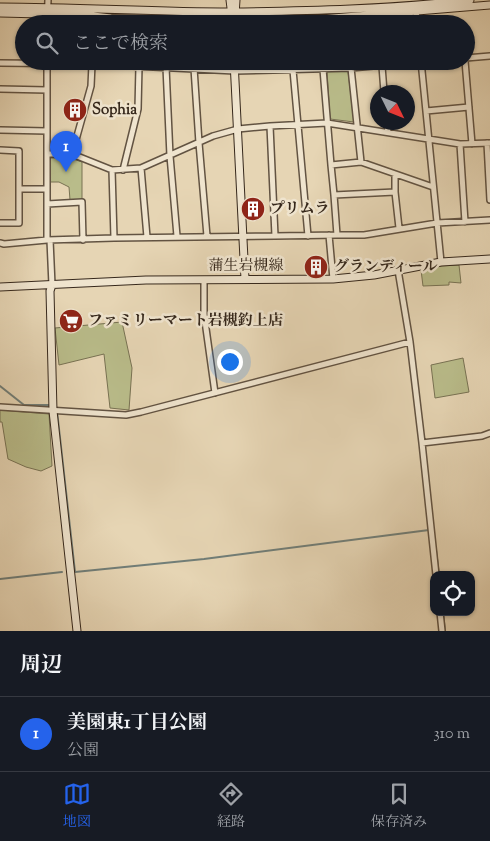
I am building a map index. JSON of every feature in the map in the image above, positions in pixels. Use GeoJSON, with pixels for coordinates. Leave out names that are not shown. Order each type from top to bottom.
{"type":"FeatureCollection","features":[{"type":"Feature","properties":{"kind":"street"},"geometry":{"type":"LineString","coordinates":[[230,0],[233,12]]}},
{"type":"Feature","properties":{"kind":"street"},"geometry":{"type":"LineString","coordinates":[[233,12],[236,0]]}},
{"type":"Feature","properties":{"kind":"street"},"geometry":{"type":"LineString","coordinates":[[0,7],[233,12],[343,10],[470,0]]}},
{"type":"Feature","properties":{"kind":"street"},"geometry":{"type":"LineString","coordinates":[[345,15],[416,5],[490,6]]}},
{"type":"Feature","properties":{"kind":"street"},"geometry":{"type":"LineString","coordinates":[[0,13],[48,7],[94,15]]}},
{"type":"Feature","properties":{"kind":"street"},"geometry":{"type":"LineString","coordinates":[[475,58],[490,56]]}},
{"type":"Feature","properties":{"kind":"street"},"geometry":{"type":"LineString","coordinates":[[0,63],[15,63]]}},
{"type":"Feature","properties":{"kind":"street"},"geometry":{"type":"LineString","coordinates":[[47,70],[47,204],[52,285],[50,291],[52,411],[77,631]]}},
{"type":"Feature","properties":{"kind":"street"},"geometry":{"type":"LineString","coordinates":[[72,154],[91,86],[92,70]]}},
{"type":"Feature","properties":{"kind":"street"},"geometry":{"type":"LineString","coordinates":[[123,170],[138,109],[139,70]]}},
{"type":"Feature","properties":{"kind":"street"},"geometry":{"type":"LineString","coordinates":[[166,70],[170,156],[177,236]]}},
{"type":"Feature","properties":{"kind":"street"},"geometry":{"type":"LineString","coordinates":[[194,70],[208,236]]}},
{"type":"Feature","properties":{"kind":"street"},"geometry":{"type":"LineString","coordinates":[[221,70],[293,70],[308,236]]}},
{"type":"Feature","properties":{"kind":"street"},"geometry":{"type":"LineString","coordinates":[[323,70],[337,235]]}},
{"type":"Feature","properties":{"kind":"street"},"geometry":{"type":"LineString","coordinates":[[351,70],[361,162]]}},
{"type":"Feature","properties":{"kind":"street"},"geometry":{"type":"LineString","coordinates":[[382,70],[383,85]]}},
{"type":"Feature","properties":{"kind":"street"},"geometry":{"type":"LineString","coordinates":[[422,70],[442,262]]}},
{"type":"Feature","properties":{"kind":"street"},"geometry":{"type":"LineString","coordinates":[[467,70],[472,144]]}},
{"type":"Feature","properties":{"kind":"street"},"geometry":{"type":"LineString","coordinates":[[235,71],[246,279]]}},
{"type":"Feature","properties":{"kind":"street"},"geometry":{"type":"LineString","coordinates":[[0,88],[47,90]]}},
{"type":"Feature","properties":{"kind":"street"},"geometry":{"type":"LineString","coordinates":[[426,112],[469,107]]}},
{"type":"Feature","properties":{"kind":"street"},"geometry":{"type":"LineString","coordinates":[[47,154],[72,154],[112,170],[123,170],[141,168],[238,128],[327,123],[460,144],[488,143],[490,200]]}},
{"type":"Feature","properties":{"kind":"street"},"geometry":{"type":"LineString","coordinates":[[270,126],[275,236]]}},
{"type":"Feature","properties":{"kind":"street"},"geometry":{"type":"LineString","coordinates":[[0,130],[47,131]]}},
{"type":"Feature","properties":{"kind":"street"},"geometry":{"type":"LineString","coordinates":[[460,144],[465,222]]}},
{"type":"Feature","properties":{"kind":"street"},"geometry":{"type":"LineString","coordinates":[[0,150],[19,151],[19,223],[0,223]]}},
{"type":"Feature","properties":{"kind":"street"},"geometry":{"type":"LineString","coordinates":[[331,165],[361,162],[433,187]]}},
{"type":"Feature","properties":{"kind":"street"},"geometry":{"type":"LineString","coordinates":[[141,168],[147,237]]}},
{"type":"Feature","properties":{"kind":"street"},"geometry":{"type":"LineString","coordinates":[[112,170],[114,238]]}},
{"type":"Feature","properties":{"kind":"street"},"geometry":{"type":"LineString","coordinates":[[395,174],[399,228]]}},
{"type":"Feature","properties":{"kind":"street"},"geometry":{"type":"LineString","coordinates":[[19,189],[47,189]]}},
{"type":"Feature","properties":{"kind":"street"},"geometry":{"type":"LineString","coordinates":[[334,195],[395,192]]}},
{"type":"Feature","properties":{"kind":"street"},"geometry":{"type":"LineString","coordinates":[[47,204],[82,202],[83,240]]}},
{"type":"Feature","properties":{"kind":"street"},"geometry":{"type":"LineString","coordinates":[[0,243],[177,236],[364,235],[437,223],[490,220]]}},
{"type":"Feature","properties":{"kind":"street"},"geometry":{"type":"LineString","coordinates":[[329,235],[333,279]]}},
{"type":"Feature","properties":{"kind":"street","name":"蒲生岩槻線"},"geometry":{"type":"LineString","coordinates":[[0,287],[106,281],[355,278],[442,262],[490,259]]}},
{"type":"Feature","properties":{"kind":"street"},"geometry":{"type":"LineString","coordinates":[[398,270],[410,342],[436,571]]}},
{"type":"Feature","properties":{"kind":"street"},"geometry":{"type":"LineString","coordinates":[[204,280],[204,314],[215,392]]}},
{"type":"Feature","properties":{"kind":"street"},"geometry":{"type":"LineString","coordinates":[[0,407],[126,415],[410,342]]}},
{"type":"Feature","properties":{"kind":"street"},"geometry":{"type":"LineString","coordinates":[[422,443],[482,436],[490,433]]}},
{"type":"Feature","properties":{"kind":"street"},"geometry":{"type":"LineString","coordinates":[[440,616],[442,631]]}},
{"type":"Feature","properties":{"kind":"green space"},"geometry":{"type":"Polygon","coordinates":[[[327,71],[348,71],[354,122],[330,119],[327,71]]]}},
{"type":"Feature","properties":{"kind":"green space"},"geometry":{"type":"Polygon","coordinates":[[[51,158],[70,158],[82,162],[82,200],[70,200],[69,187],[59,182],[49,182],[49,160],[51,158]]]}},
{"type":"Feature","properties":{"kind":"green space"},"geometry":{"type":"Polygon","coordinates":[[[459,265],[461,283],[449,282],[449,285],[423,286],[421,270],[459,265]]]}},
{"type":"Feature","properties":{"kind":"green space"},"geometry":{"type":"Polygon","coordinates":[[[122,322],[132,368],[129,410],[110,408],[104,354],[59,365],[55,328],[122,322]]]}},
{"type":"Feature","properties":{"kind":"green space"},"geometry":{"type":"Polygon","coordinates":[[[463,358],[469,392],[435,398],[431,365],[463,358]]]}},
{"type":"Feature","properties":{"kind":"green space"},"geometry":{"type":"Polygon","coordinates":[[[0,410],[49,414],[52,466],[41,471],[8,459],[2,422],[0,422],[0,410]]]}},
{"type":"Feature","properties":{"kind":"waterway"},"geometry":{"type":"LineString","coordinates":[[0,386],[24,405],[52,405]]}},
{"type":"Feature","properties":{"kind":"waterway"},"geometry":{"type":"LineString","coordinates":[[57,411],[75,572],[204,559],[429,530]]}},
{"type":"Feature","properties":{"kind":"waterway"},"geometry":{"type":"LineString","coordinates":[[436,550],[439,571]]}},
{"type":"Feature","properties":{"kind":"waterway"},"geometry":{"type":"LineString","coordinates":[[0,579],[62,572]]}},
{"type":"Feature","properties":{"kind":"waterway"},"geometry":{"type":"LineString","coordinates":[[443,616],[445,631]]}},
{"type":"Feature","properties":{"kind":"place","name":"Sophia"},"geometry":{"type":"Point","coordinates":[75,110]}},
{"type":"Feature","properties":{"kind":"place","name":"美園東1丁目公園"},"geometry":{"type":"Point","coordinates":[66,172]}},
{"type":"Feature","properties":{"kind":"place","name":"プリムラ"},"geometry":{"type":"Point","coordinates":[253,209]}},
{"type":"Feature","properties":{"kind":"place","name":"グランディール"},"geometry":{"type":"Point","coordinates":[316,267]}},
{"type":"Feature","properties":{"kind":"place","name":"ファミリーマート岩槻釣上店"},"geometry":{"type":"Point","coordinates":[71,321]}}]}
